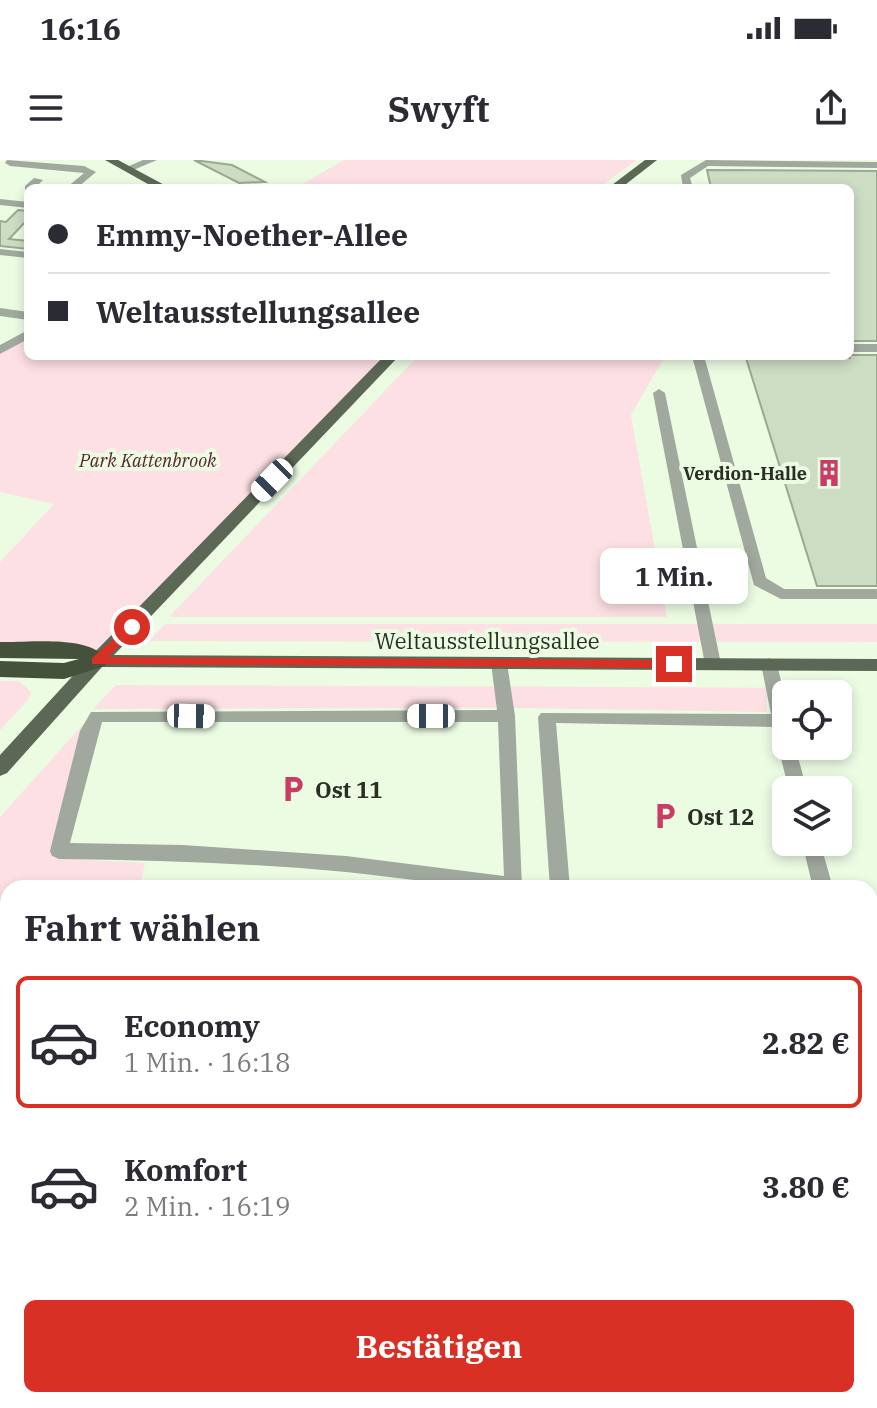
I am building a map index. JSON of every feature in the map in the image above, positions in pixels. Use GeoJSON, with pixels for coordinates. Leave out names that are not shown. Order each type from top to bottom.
{"type":"FeatureCollection","features":[{"type":"Feature","properties":{"kind":"highway"},"geometry":{"type":"LineString","coordinates":[[0,650],[83,651],[97,661]]}},
{"type":"Feature","properties":{"kind":"highway"},"geometry":{"type":"LineString","coordinates":[[0,669],[64,671],[97,661]]}},
{"type":"Feature","properties":{"kind":"main road"},"geometry":{"type":"LineString","coordinates":[[619,184],[652,160]]}},
{"type":"Feature","properties":{"kind":"main road"},"geometry":{"type":"LineString","coordinates":[[119,163],[157,184]]}},
{"type":"Feature","properties":{"kind":"main road"},"geometry":{"type":"LineString","coordinates":[[0,768],[97,661],[388,360]]}},
{"type":"Feature","properties":{"kind":"main road","name":"Weltausstellungsallee"},"geometry":{"type":"LineString","coordinates":[[97,661],[877,665]]}},
{"type":"Feature","properties":{"kind":"street"},"geometry":{"type":"LineString","coordinates":[[12,160],[10,163],[88,171]]}},
{"type":"Feature","properties":{"kind":"street"},"geometry":{"type":"LineString","coordinates":[[64,160],[88,171]]}},
{"type":"Feature","properties":{"kind":"street"},"geometry":{"type":"LineString","coordinates":[[119,163],[152,160]]}},
{"type":"Feature","properties":{"kind":"street"},"geometry":{"type":"LineString","coordinates":[[687,184],[685,177],[706,163],[877,165]]}},
{"type":"Feature","properties":{"kind":"street"},"geometry":{"type":"LineString","coordinates":[[75,184],[88,171]]}},
{"type":"Feature","properties":{"kind":"street"},"geometry":{"type":"LineString","coordinates":[[13,204],[24,194]]}},
{"type":"Feature","properties":{"kind":"street"},"geometry":{"type":"LineString","coordinates":[[0,202],[24,205]]}},
{"type":"Feature","properties":{"kind":"street"},"geometry":{"type":"LineString","coordinates":[[0,252],[24,255]]}},
{"type":"Feature","properties":{"kind":"street"},"geometry":{"type":"LineString","coordinates":[[0,312],[24,315]]}},
{"type":"Feature","properties":{"kind":"street"},"geometry":{"type":"LineString","coordinates":[[0,350],[24,336]]}},
{"type":"Feature","properties":{"kind":"street"},"geometry":{"type":"LineString","coordinates":[[854,348],[877,348]]}},
{"type":"Feature","properties":{"kind":"street"},"geometry":{"type":"LineString","coordinates":[[699,360],[759,581],[781,594],[877,594]]}},
{"type":"Feature","properties":{"kind":"street"},"geometry":{"type":"LineString","coordinates":[[659,393],[713,664]]}},
{"type":"Feature","properties":{"kind":"street"},"geometry":{"type":"LineString","coordinates":[[499,663],[506,716],[514,880]]}},
{"type":"Feature","properties":{"kind":"street"},"geometry":{"type":"LineString","coordinates":[[769,664],[774,680]]}},
{"type":"Feature","properties":{"kind":"street"},"geometry":{"type":"LineString","coordinates":[[474,880],[346,864],[183,853],[59,851],[89,731],[97,716],[506,716]]}},
{"type":"Feature","properties":{"kind":"street"},"geometry":{"type":"LineString","coordinates":[[559,880],[547,717],[772,721]]}},
{"type":"Feature","properties":{"kind":"street"},"geometry":{"type":"LineString","coordinates":[[815,856],[821,880]]}},
{"type":"Feature","properties":{"kind":"green space"},"geometry":{"type":"Polygon","coordinates":[[[344,160],[637,160],[604,184],[302,184],[344,160]]]}},
{"type":"Feature","properties":{"kind":"green space","name":"Park Kattenbrook"},"geometry":{"type":"Polygon","coordinates":[[[24,338],[24,360],[388,360],[97,661],[83,651],[0,650],[0,562],[54,504],[0,492],[0,352],[24,338]]]}},
{"type":"Feature","properties":{"kind":"green space"},"geometry":{"type":"Polygon","coordinates":[[[414,360],[663,360],[631,415],[667,617],[169,617],[414,360]]]}},
{"type":"Feature","properties":{"kind":"green space"},"geometry":{"type":"Polygon","coordinates":[[[165,624],[877,624],[877,642],[149,641],[165,624]]]}},
{"type":"Feature","properties":{"kind":"green space"},"geometry":{"type":"Polygon","coordinates":[[[0,681],[19,681],[31,692],[28,700],[0,730],[0,681]]]}},
{"type":"Feature","properties":{"kind":"green space"},"geometry":{"type":"Polygon","coordinates":[[[116,685],[772,688],[772,698],[766,698],[767,712],[518,708],[93,709],[116,685]]]}},
{"type":"Feature","properties":{"kind":"green space"},"geometry":{"type":"Polygon","coordinates":[[[87,720],[53,858],[145,863],[142,880],[0,880],[0,817],[87,720]]]}},
{"type":"Feature","properties":{"kind":"building"},"geometry":{"type":"Polygon","coordinates":[[[194,160],[232,165],[265,182],[239,183],[194,160]]]}},
{"type":"Feature","properties":{"kind":"building"},"geometry":{"type":"Polygon","coordinates":[[[707,170],[877,171],[877,341],[854,341],[854,184],[710,184],[707,170]]]}},
{"type":"Feature","properties":{"kind":"building"},"geometry":{"type":"Polygon","coordinates":[[[18,210],[24,211],[24,223],[9,239],[24,241],[24,249],[0,246],[0,221],[6,222],[18,210]]]}},
{"type":"Feature","properties":{"kind":"building","name":"Verdion-Halle"},"geometry":{"type":"Polygon","coordinates":[[[854,355],[877,355],[877,586],[817,586],[747,360],[854,360],[854,355]]]}},
{"type":"Feature","properties":{"kind":"place","name":"Verdion-Halle"},"geometry":{"type":"Point","coordinates":[829,473]}},
{"type":"Feature","properties":{"kind":"place","name":"Ost 11"},"geometry":{"type":"Point","coordinates":[293,789]}},
{"type":"Feature","properties":{"kind":"place","name":"Ost 12"},"geometry":{"type":"Point","coordinates":[665,816]}},
{"type":"Feature","properties":{"kind":"route"},"geometry":{"type":"LineString","coordinates":[[132,627],[97,661],[674,664]]}}]}
